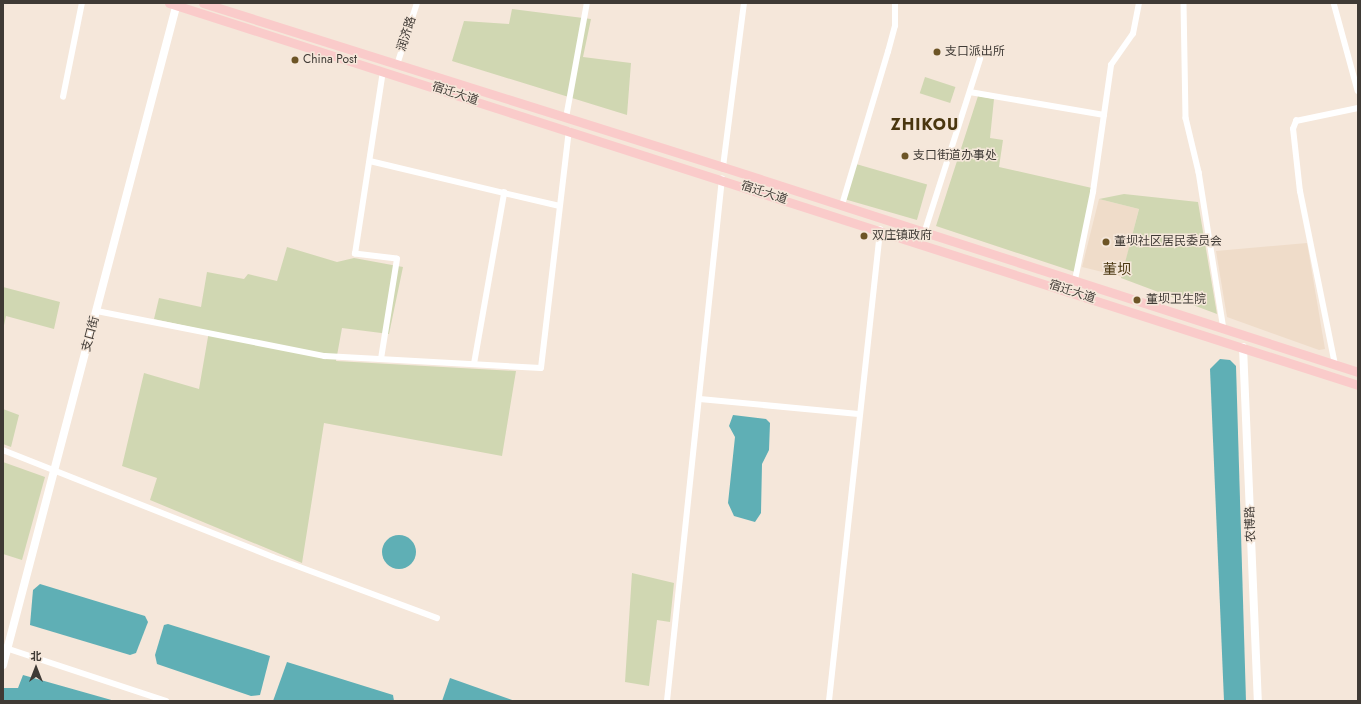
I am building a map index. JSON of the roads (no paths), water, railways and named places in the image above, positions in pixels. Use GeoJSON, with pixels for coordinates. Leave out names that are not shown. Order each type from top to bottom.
{"type":"FeatureCollection","features":[{"type":"Feature","properties":{"kind":"main road","name":"宿迁大道"},"geometry":{"type":"LineString","coordinates":[[203,3],[842,205],[1358,372]]}},
{"type":"Feature","properties":{"kind":"main road","name":"宿迁大道"},"geometry":{"type":"LineString","coordinates":[[174,4],[921,243],[1358,385]]}},
{"type":"Feature","properties":{"kind":"street"},"geometry":{"type":"LineString","coordinates":[[62,97],[82,3]]}},
{"type":"Feature","properties":{"kind":"street","name":"润济路"},"geometry":{"type":"LineString","coordinates":[[397,65],[417,3]]}},
{"type":"Feature","properties":{"kind":"street"},"geometry":{"type":"LineString","coordinates":[[566,118],[587,3]]}},
{"type":"Feature","properties":{"kind":"street"},"geometry":{"type":"LineString","coordinates":[[723,167],[744,3]]}},
{"type":"Feature","properties":{"kind":"street"},"geometry":{"type":"LineString","coordinates":[[842,205],[888,52],[894,26],[895,3]]}},
{"type":"Feature","properties":{"kind":"street"},"geometry":{"type":"LineString","coordinates":[[1075,280],[1093,192],[1111,65],[1133,34],[1139,3]]}},
{"type":"Feature","properties":{"kind":"street"},"geometry":{"type":"LineString","coordinates":[[1184,3],[1186,118],[1199,172],[1224,329]]}},
{"type":"Feature","properties":{"kind":"street"},"geometry":{"type":"LineString","coordinates":[[1334,3],[1358,91]]}},
{"type":"Feature","properties":{"kind":"street","name":"支口街"},"geometry":{"type":"LineString","coordinates":[[3,664],[5,648],[97,311],[174,4]]}},
{"type":"Feature","properties":{"kind":"street"},"geometry":{"type":"LineString","coordinates":[[921,243],[980,59]]}},
{"type":"Feature","properties":{"kind":"street"},"geometry":{"type":"LineString","coordinates":[[381,359],[397,259],[355,254],[383,72]]}},
{"type":"Feature","properties":{"kind":"street"},"geometry":{"type":"LineString","coordinates":[[970,92],[1104,115]]}},
{"type":"Feature","properties":{"kind":"street"},"geometry":{"type":"LineString","coordinates":[[1335,365],[1300,192],[1292,129],[1296,121],[1358,108]]}},
{"type":"Feature","properties":{"kind":"street"},"geometry":{"type":"LineString","coordinates":[[97,311],[325,356],[541,368],[569,131]]}},
{"type":"Feature","properties":{"kind":"street"},"geometry":{"type":"LineString","coordinates":[[370,160],[560,206]]}},
{"type":"Feature","properties":{"kind":"street"},"geometry":{"type":"LineString","coordinates":[[666,701],[700,399],[722,179]]}},
{"type":"Feature","properties":{"kind":"street"},"geometry":{"type":"LineString","coordinates":[[474,364],[504,193]]}},
{"type":"Feature","properties":{"kind":"street"},"geometry":{"type":"LineString","coordinates":[[829,701],[858,414],[880,230]]}},
{"type":"Feature","properties":{"kind":"street","name":"农博路"},"geometry":{"type":"LineString","coordinates":[[1243,347],[1258,701]]}},
{"type":"Feature","properties":{"kind":"street"},"geometry":{"type":"LineString","coordinates":[[700,399],[858,414]]}},
{"type":"Feature","properties":{"kind":"street"},"geometry":{"type":"LineString","coordinates":[[3,450],[55,469],[273,557],[436,618]]}},
{"type":"Feature","properties":{"kind":"street"},"geometry":{"type":"LineString","coordinates":[[5,648],[166,701]]}},
{"type":"Feature","properties":{"kind":"water"},"geometry":{"type":"Polygon","coordinates":[[[1220,359],[1230,360],[1236,366],[1246,701],[1224,701],[1210,369],[1220,359]]]}},
{"type":"Feature","properties":{"kind":"water"},"geometry":{"type":"Polygon","coordinates":[[[733,415],[766,419],[770,423],[769,450],[762,464],[761,513],[755,522],[734,516],[728,503],[735,437],[729,426],[733,415]]]}},
{"type":"Feature","properties":{"kind":"water"},"geometry":{"type":"Polygon","coordinates":[[[399,535],[411,540],[416,552],[411,564],[399,569],[387,564],[382,552],[387,540],[399,535]]]}},
{"type":"Feature","properties":{"kind":"water"},"geometry":{"type":"Polygon","coordinates":[[[40,584],[145,616],[148,622],[136,653],[130,655],[30,625],[33,590],[40,584]]]}},
{"type":"Feature","properties":{"kind":"water"},"geometry":{"type":"Polygon","coordinates":[[[168,624],[270,656],[260,695],[251,696],[157,664],[155,655],[164,625],[168,624]]]}},
{"type":"Feature","properties":{"kind":"water"},"geometry":{"type":"Polygon","coordinates":[[[287,662],[393,695],[394,701],[273,701],[287,662]]]}},
{"type":"Feature","properties":{"kind":"water"},"geometry":{"type":"Polygon","coordinates":[[[23,675],[115,701],[3,701],[3,688],[18,688],[23,675]]]}},
{"type":"Feature","properties":{"kind":"water"},"geometry":{"type":"Polygon","coordinates":[[[450,678],[515,701],[442,701],[450,678]]]}},
{"type":"Feature","properties":{"kind":"place","name":"支口派出所"},"geometry":{"type":"Point","coordinates":[937,52]}},
{"type":"Feature","properties":{"kind":"place","name":"China Post"},"geometry":{"type":"Point","coordinates":[295,60]}},
{"type":"Feature","properties":{"kind":"place","name":"支口街道办事处"},"geometry":{"type":"Point","coordinates":[905,156]}},
{"type":"Feature","properties":{"kind":"place","name":"双庄镇政府"},"geometry":{"type":"Point","coordinates":[864,236]}},
{"type":"Feature","properties":{"kind":"place","name":"董坝社区居民委员会"},"geometry":{"type":"Point","coordinates":[1106,242]}},
{"type":"Feature","properties":{"kind":"place","name":"董坝卫生院"},"geometry":{"type":"Point","coordinates":[1137,300]}},
{"type":"Feature","properties":{"kind":"district","name":"ZHIKOU"},"geometry":{"type":"Point","coordinates":[925,125]}},
{"type":"Feature","properties":{"kind":"district","name":"董坝"},"geometry":{"type":"Point","coordinates":[1117,269]}}]}
